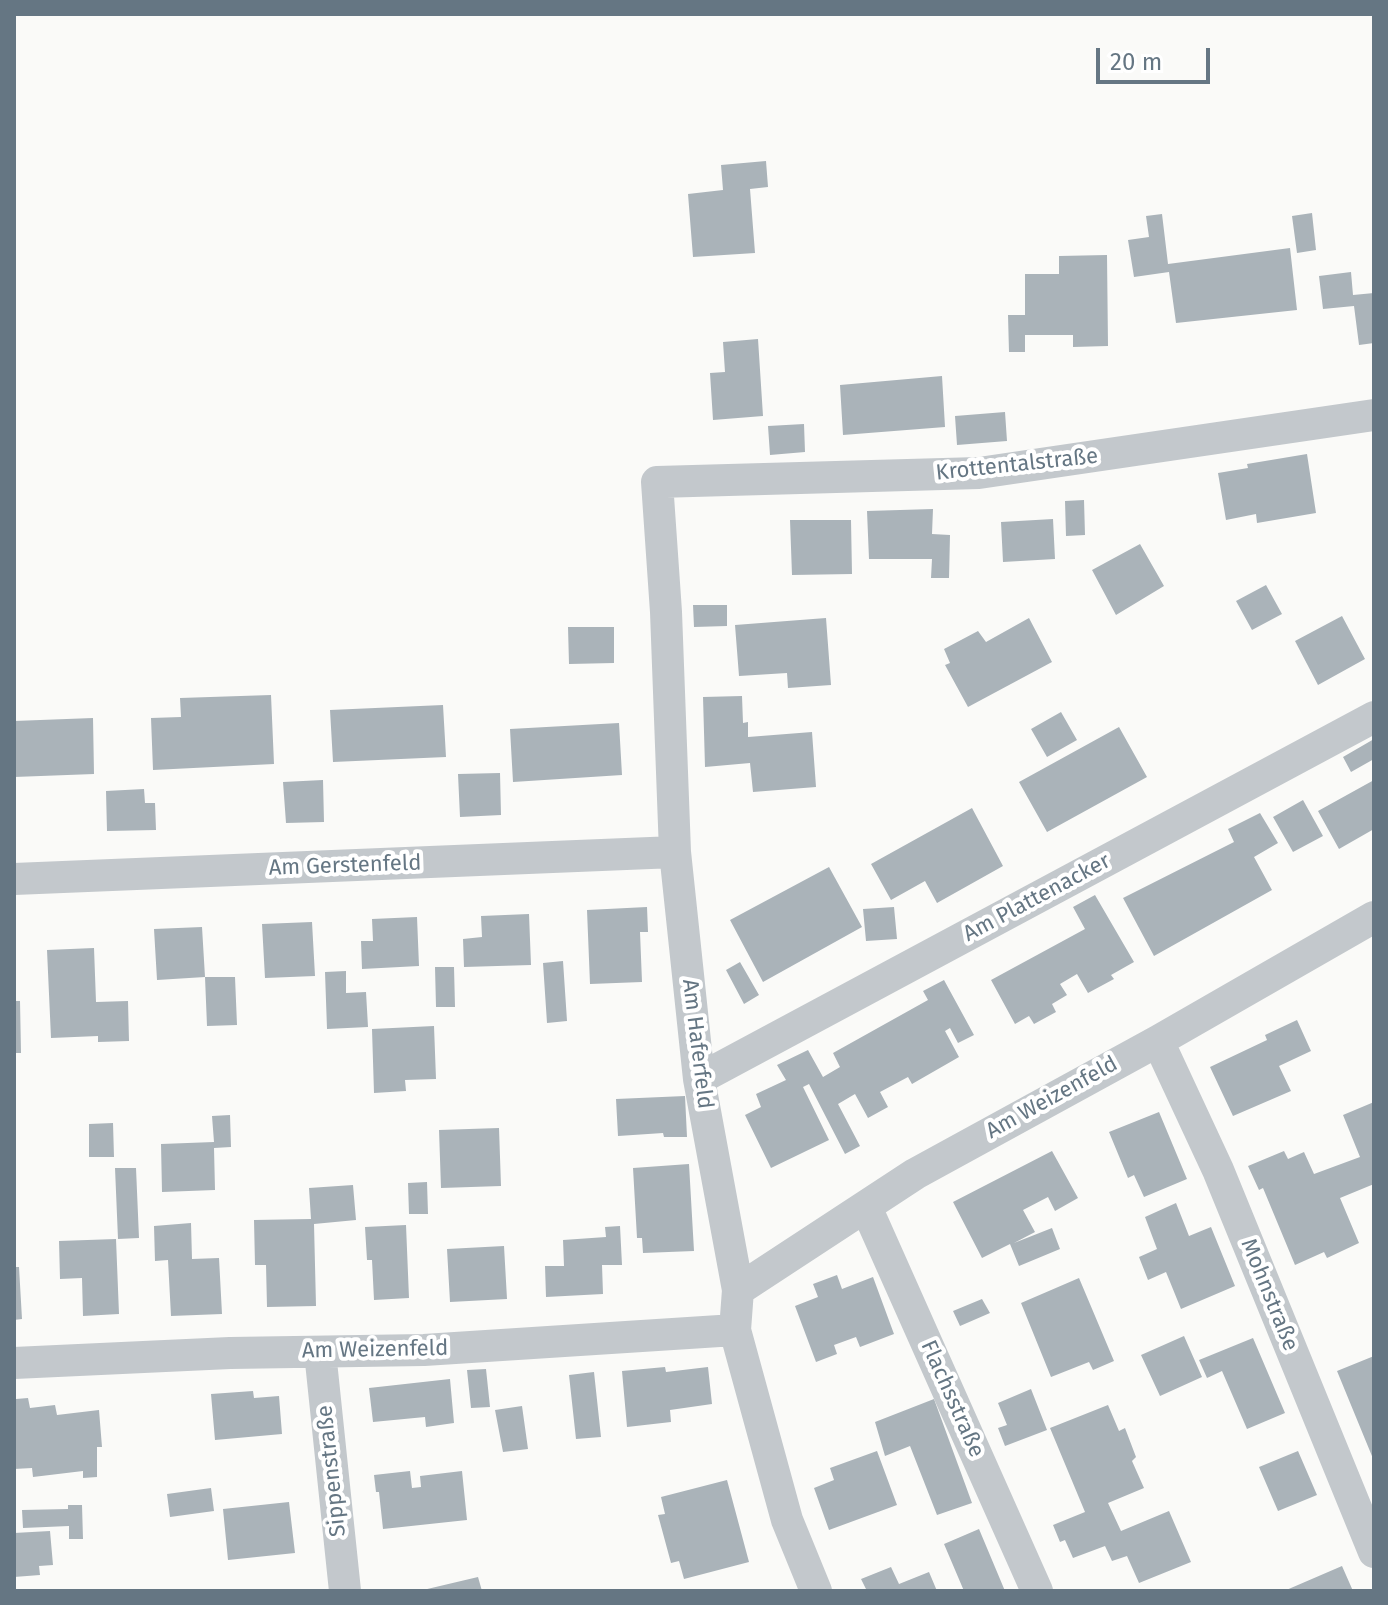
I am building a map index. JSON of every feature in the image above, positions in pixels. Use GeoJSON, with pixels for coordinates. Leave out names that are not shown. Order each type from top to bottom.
{"type":"FeatureCollection","features":[{"type":"Feature","properties":{"kind":"street","name":"Krottentalstraße"},"geometry":{"type":"LineString","coordinates":[[657,482],[979,473],[1374,415]]}},
{"type":"Feature","properties":{"kind":"street","name":"Am Haferfeld"},"geometry":{"type":"LineString","coordinates":[[657,482],[666,612],[675,852],[699,1079],[738,1290],[735,1330],[787,1520],[816,1591]]}},
{"type":"Feature","properties":{"kind":"street","name":"Am Plattenacker"},"geometry":{"type":"LineString","coordinates":[[699,1079],[1374,717]]}},
{"type":"Feature","properties":{"kind":"street","name":"Am Gerstenfeld"},"geometry":{"type":"LineString","coordinates":[[14,879],[675,852]]}},
{"type":"Feature","properties":{"kind":"street","name":"Am Weizenfeld"},"geometry":{"type":"LineString","coordinates":[[738,1290],[915,1174],[1158,1041],[1374,917]]}},
{"type":"Feature","properties":{"kind":"street","name":"Mohnstraße"},"geometry":{"type":"LineString","coordinates":[[1158,1041],[1218,1170],[1374,1552]]}},
{"type":"Feature","properties":{"kind":"street","name":"Flachsstraße"},"geometry":{"type":"LineString","coordinates":[[866,1207],[1037,1591]]}},
{"type":"Feature","properties":{"kind":"street","name":"Am Weizenfeld"},"geometry":{"type":"LineString","coordinates":[[14,1363],[424,1350],[735,1330]]}},
{"type":"Feature","properties":{"kind":"street","name":"Sippenstraße"},"geometry":{"type":"LineString","coordinates":[[320,1352],[345,1591]]}},
{"type":"Feature","properties":{"kind":"building"},"geometry":{"type":"Polygon","coordinates":[[[766,161],[768,187],[750,189],[755,253],[693,257],[688,194],[723,190],[721,165],[766,161]]]}},
{"type":"Feature","properties":{"kind":"building"},"geometry":{"type":"Polygon","coordinates":[[[1312,213],[1316,250],[1297,253],[1292,216],[1312,213]]]}},
{"type":"Feature","properties":{"kind":"building"},"geometry":{"type":"Polygon","coordinates":[[[1162,214],[1168,264],[1290,248],[1297,310],[1176,323],[1169,272],[1134,277],[1128,240],[1149,237],[1146,216],[1162,214]]]}},
{"type":"Feature","properties":{"kind":"building"},"geometry":{"type":"Polygon","coordinates":[[[1107,255],[1108,346],[1073,347],[1073,335],[1025,335],[1025,352],[1009,352],[1008,315],[1025,315],[1025,274],[1059,274],[1059,256],[1107,255]]]}},
{"type":"Feature","properties":{"kind":"building"},"geometry":{"type":"Polygon","coordinates":[[[1351,272],[1353,295],[1374,293],[1374,343],[1359,345],[1354,306],[1323,309],[1319,276],[1351,272]]]}},
{"type":"Feature","properties":{"kind":"building"},"geometry":{"type":"Polygon","coordinates":[[[758,339],[763,416],[713,420],[710,373],[725,372],[723,342],[758,339]]]}},
{"type":"Feature","properties":{"kind":"building"},"geometry":{"type":"Polygon","coordinates":[[[942,376],[945,427],[843,435],[840,385],[942,376]]]}},
{"type":"Feature","properties":{"kind":"building"},"geometry":{"type":"Polygon","coordinates":[[[1005,412],[1007,441],[957,445],[955,416],[1005,412]]]}},
{"type":"Feature","properties":{"kind":"building"},"geometry":{"type":"Polygon","coordinates":[[[804,424],[805,452],[770,455],[768,426],[804,424]]]}},
{"type":"Feature","properties":{"kind":"building"},"geometry":{"type":"Polygon","coordinates":[[[1307,454],[1316,513],[1257,523],[1256,514],[1226,520],[1218,473],[1248,468],[1247,464],[1307,454]]]}},
{"type":"Feature","properties":{"kind":"building"},"geometry":{"type":"Polygon","coordinates":[[[1084,500],[1085,535],[1066,536],[1065,501],[1084,500]]]}},
{"type":"Feature","properties":{"kind":"building"},"geometry":{"type":"Polygon","coordinates":[[[933,509],[932,534],[950,535],[949,578],[931,578],[932,559],[869,559],[867,511],[933,509]]]}},
{"type":"Feature","properties":{"kind":"building"},"geometry":{"type":"Polygon","coordinates":[[[1053,519],[1055,559],[1003,562],[1001,522],[1053,519]]]}},
{"type":"Feature","properties":{"kind":"building"},"geometry":{"type":"Polygon","coordinates":[[[790,520],[851,520],[852,574],[792,575],[790,520]]]}},
{"type":"Feature","properties":{"kind":"building"},"geometry":{"type":"Polygon","coordinates":[[[1140,544],[1164,586],[1116,615],[1092,570],[1140,544]]]}},
{"type":"Feature","properties":{"kind":"building"},"geometry":{"type":"Polygon","coordinates":[[[1266,585],[1282,614],[1252,630],[1236,601],[1266,585]]]}},
{"type":"Feature","properties":{"kind":"building"},"geometry":{"type":"Polygon","coordinates":[[[693,605],[727,605],[727,626],[694,627],[693,605]]]}},
{"type":"Feature","properties":{"kind":"building"},"geometry":{"type":"Polygon","coordinates":[[[1342,616],[1365,659],[1318,685],[1295,641],[1342,616]]]}},
{"type":"Feature","properties":{"kind":"building"},"geometry":{"type":"Polygon","coordinates":[[[826,618],[831,685],[788,688],[787,673],[739,676],[735,625],[826,618]]]}},
{"type":"Feature","properties":{"kind":"building"},"geometry":{"type":"Polygon","coordinates":[[[1029,618],[1052,662],[968,707],[945,665],[950,663],[944,649],[978,631],[986,642],[1029,618]]]}},
{"type":"Feature","properties":{"kind":"building"},"geometry":{"type":"Polygon","coordinates":[[[568,627],[614,627],[614,663],[569,664],[568,627]]]}},
{"type":"Feature","properties":{"kind":"building"},"geometry":{"type":"Polygon","coordinates":[[[271,695],[274,764],[153,770],[151,718],[181,717],[180,698],[271,695]]]}},
{"type":"Feature","properties":{"kind":"building"},"geometry":{"type":"Polygon","coordinates":[[[742,696],[743,723],[748,722],[748,737],[812,732],[816,787],[753,792],[750,763],[705,767],[703,697],[742,696]]]}},
{"type":"Feature","properties":{"kind":"building"},"geometry":{"type":"Polygon","coordinates":[[[443,705],[446,757],[333,762],[330,710],[443,705]]]}},
{"type":"Feature","properties":{"kind":"building"},"geometry":{"type":"Polygon","coordinates":[[[1061,712],[1077,740],[1047,757],[1031,729],[1061,712]]]}},
{"type":"Feature","properties":{"kind":"building"},"geometry":{"type":"Polygon","coordinates":[[[93,718],[94,774],[14,777],[14,721],[93,718]]]}},
{"type":"Feature","properties":{"kind":"building"},"geometry":{"type":"Polygon","coordinates":[[[619,723],[622,775],[513,782],[510,729],[619,723]]]}},
{"type":"Feature","properties":{"kind":"building"},"geometry":{"type":"Polygon","coordinates":[[[1119,727],[1147,777],[1047,832],[1019,782],[1119,727]]]}},
{"type":"Feature","properties":{"kind":"building"},"geometry":{"type":"Polygon","coordinates":[[[1374,739],[1374,759],[1351,772],[1343,757],[1374,739]]]}},
{"type":"Feature","properties":{"kind":"building"},"geometry":{"type":"Polygon","coordinates":[[[500,773],[501,815],[460,817],[458,774],[500,773]]]}},
{"type":"Feature","properties":{"kind":"building"},"geometry":{"type":"Polygon","coordinates":[[[323,780],[324,822],[286,823],[283,782],[323,780]]]}},
{"type":"Feature","properties":{"kind":"building"},"geometry":{"type":"Polygon","coordinates":[[[1374,780],[1374,829],[1339,849],[1318,811],[1374,780]]]}},
{"type":"Feature","properties":{"kind":"building"},"geometry":{"type":"Polygon","coordinates":[[[144,789],[145,803],[155,803],[156,830],[107,831],[106,791],[144,789]]]}},
{"type":"Feature","properties":{"kind":"building"},"geometry":{"type":"Polygon","coordinates":[[[1303,800],[1323,836],[1293,852],[1273,817],[1303,800]]]}},
{"type":"Feature","properties":{"kind":"building"},"geometry":{"type":"Polygon","coordinates":[[[972,808],[1003,866],[937,903],[925,881],[891,900],[871,864],[972,808]]]}},
{"type":"Feature","properties":{"kind":"building"},"geometry":{"type":"Polygon","coordinates":[[[1260,813],[1278,843],[1254,857],[1272,890],[1154,956],[1123,898],[1234,842],[1228,829],[1260,813]]]}},
{"type":"Feature","properties":{"kind":"building"},"geometry":{"type":"Polygon","coordinates":[[[829,867],[862,927],[763,982],[730,920],[829,867]]]}},
{"type":"Feature","properties":{"kind":"building"},"geometry":{"type":"Polygon","coordinates":[[[1095,895],[1134,962],[1111,975],[1114,979],[1088,993],[1077,974],[1060,984],[1067,995],[1052,1004],[1056,1012],[1034,1024],[1029,1016],[1015,1024],[991,980],[1085,929],[1073,907],[1095,895]]]}},
{"type":"Feature","properties":{"kind":"building"},"geometry":{"type":"Polygon","coordinates":[[[647,907],[648,932],[640,932],[642,982],[590,984],[587,910],[647,907]]]}},
{"type":"Feature","properties":{"kind":"building"},"geometry":{"type":"Polygon","coordinates":[[[894,907],[897,939],[866,941],[863,909],[894,907]]]}},
{"type":"Feature","properties":{"kind":"building"},"geometry":{"type":"Polygon","coordinates":[[[529,914],[531,965],[464,967],[463,939],[482,937],[481,916],[529,914]]]}},
{"type":"Feature","properties":{"kind":"building"},"geometry":{"type":"Polygon","coordinates":[[[417,917],[419,966],[362,969],[361,941],[373,941],[372,919],[417,917]]]}},
{"type":"Feature","properties":{"kind":"building"},"geometry":{"type":"Polygon","coordinates":[[[312,922],[315,976],[265,978],[262,924],[312,922]]]}},
{"type":"Feature","properties":{"kind":"building"},"geometry":{"type":"Polygon","coordinates":[[[202,927],[205,977],[157,980],[154,929],[202,927]]]}},
{"type":"Feature","properties":{"kind":"building"},"geometry":{"type":"Polygon","coordinates":[[[94,948],[96,1002],[128,1001],[129,1041],[98,1042],[98,1036],[51,1038],[47,950],[94,948]]]}},
{"type":"Feature","properties":{"kind":"building"},"geometry":{"type":"Polygon","coordinates":[[[563,961],[567,1021],[547,1023],[543,963],[563,961]]]}},
{"type":"Feature","properties":{"kind":"building"},"geometry":{"type":"Polygon","coordinates":[[[740,962],[759,995],[744,1004],[726,970],[740,962]]]}},
{"type":"Feature","properties":{"kind":"building"},"geometry":{"type":"Polygon","coordinates":[[[435,967],[454,967],[455,1007],[436,1007],[435,967]]]}},
{"type":"Feature","properties":{"kind":"building"},"geometry":{"type":"Polygon","coordinates":[[[346,971],[346,993],[366,992],[368,1027],[327,1029],[325,972],[346,971]]]}},
{"type":"Feature","properties":{"kind":"building"},"geometry":{"type":"Polygon","coordinates":[[[205,977],[235,977],[237,1025],[207,1026],[205,977]]]}},
{"type":"Feature","properties":{"kind":"building"},"geometry":{"type":"Polygon","coordinates":[[[944,980],[974,1035],[958,1043],[950,1028],[945,1031],[959,1057],[912,1084],[908,1077],[880,1092],[888,1107],[868,1118],[855,1094],[838,1104],[860,1146],[845,1154],[809,1084],[803,1087],[829,1140],[771,1168],[745,1115],[761,1107],[756,1094],[786,1080],[777,1065],[808,1050],[823,1077],[840,1067],[833,1053],[928,1000],[923,991],[944,980]]]}},
{"type":"Feature","properties":{"kind":"building"},"geometry":{"type":"Polygon","coordinates":[[[14,1001],[20,1001],[21,1053],[14,1053],[14,1001]]]}},
{"type":"Feature","properties":{"kind":"building"},"geometry":{"type":"Polygon","coordinates":[[[1297,1020],[1311,1051],[1279,1066],[1291,1091],[1233,1116],[1210,1067],[1267,1040],[1265,1035],[1297,1020]]]}},
{"type":"Feature","properties":{"kind":"building"},"geometry":{"type":"Polygon","coordinates":[[[434,1026],[436,1079],[405,1080],[406,1091],[374,1093],[372,1029],[434,1026]]]}},
{"type":"Feature","properties":{"kind":"building"},"geometry":{"type":"Polygon","coordinates":[[[685,1096],[687,1137],[664,1137],[663,1133],[618,1136],[616,1099],[685,1096]]]}},
{"type":"Feature","properties":{"kind":"building"},"geometry":{"type":"Polygon","coordinates":[[[1374,1102],[1374,1184],[1340,1198],[1359,1243],[1327,1258],[1324,1252],[1295,1265],[1263,1188],[1259,1190],[1248,1166],[1284,1151],[1288,1159],[1304,1152],[1314,1174],[1360,1157],[1343,1115],[1374,1102]]]}},
{"type":"Feature","properties":{"kind":"building"},"geometry":{"type":"Polygon","coordinates":[[[1159,1112],[1187,1179],[1144,1197],[1134,1175],[1128,1178],[1109,1132],[1159,1112]]]}},
{"type":"Feature","properties":{"kind":"building"},"geometry":{"type":"Polygon","coordinates":[[[230,1115],[231,1147],[214,1148],[215,1190],[162,1192],[161,1144],[214,1142],[212,1116],[230,1115]]]}},
{"type":"Feature","properties":{"kind":"building"},"geometry":{"type":"Polygon","coordinates":[[[113,1123],[114,1157],[89,1157],[89,1124],[113,1123]]]}},
{"type":"Feature","properties":{"kind":"building"},"geometry":{"type":"Polygon","coordinates":[[[499,1128],[501,1186],[441,1188],[439,1130],[499,1128]]]}},
{"type":"Feature","properties":{"kind":"building"},"geometry":{"type":"Polygon","coordinates":[[[1052,1151],[1078,1198],[1055,1211],[1048,1197],[1023,1210],[1035,1232],[1014,1243],[1052,1228],[1060,1249],[1019,1266],[1010,1244],[982,1258],[953,1202],[1052,1151]]]}},
{"type":"Feature","properties":{"kind":"building"},"geometry":{"type":"Polygon","coordinates":[[[689,1164],[694,1251],[643,1253],[642,1238],[637,1238],[633,1168],[689,1164]]]}},
{"type":"Feature","properties":{"kind":"building"},"geometry":{"type":"Polygon","coordinates":[[[115,1168],[136,1168],[139,1238],[118,1239],[115,1168]]]}},
{"type":"Feature","properties":{"kind":"building"},"geometry":{"type":"Polygon","coordinates":[[[427,1182],[428,1214],[409,1214],[408,1183],[427,1182]]]}},
{"type":"Feature","properties":{"kind":"building"},"geometry":{"type":"Polygon","coordinates":[[[353,1185],[356,1220],[314,1224],[316,1306],[267,1307],[266,1265],[255,1265],[254,1220],[311,1219],[309,1188],[353,1185]]]}},
{"type":"Feature","properties":{"kind":"building"},"geometry":{"type":"Polygon","coordinates":[[[1176,1203],[1189,1236],[1211,1227],[1235,1286],[1181,1309],[1166,1272],[1148,1280],[1139,1257],[1157,1249],[1145,1217],[1176,1203]]]}},
{"type":"Feature","properties":{"kind":"building"},"geometry":{"type":"Polygon","coordinates":[[[191,1223],[192,1259],[219,1258],[222,1314],[171,1316],[168,1260],[155,1261],[154,1226],[191,1223]]]}},
{"type":"Feature","properties":{"kind":"building"},"geometry":{"type":"Polygon","coordinates":[[[406,1225],[409,1298],[374,1300],[372,1260],[367,1260],[365,1227],[406,1225]]]}},
{"type":"Feature","properties":{"kind":"building"},"geometry":{"type":"Polygon","coordinates":[[[620,1226],[622,1265],[602,1265],[603,1294],[546,1297],[545,1266],[564,1266],[563,1240],[606,1237],[605,1227],[620,1226]]]}},
{"type":"Feature","properties":{"kind":"building"},"geometry":{"type":"Polygon","coordinates":[[[116,1239],[119,1314],[83,1316],[82,1278],[60,1279],[59,1241],[116,1239]]]}},
{"type":"Feature","properties":{"kind":"building"},"geometry":{"type":"Polygon","coordinates":[[[504,1246],[507,1299],[450,1302],[447,1249],[504,1246]]]}},
{"type":"Feature","properties":{"kind":"building"},"geometry":{"type":"Polygon","coordinates":[[[14,1267],[19,1267],[22,1319],[14,1320],[14,1267]]]}},
{"type":"Feature","properties":{"kind":"building"},"geometry":{"type":"Polygon","coordinates":[[[837,1275],[842,1289],[873,1277],[894,1334],[860,1347],[856,1337],[834,1345],[837,1354],[816,1362],[795,1306],[818,1297],[813,1284],[837,1275]]]}},
{"type":"Feature","properties":{"kind":"building"},"geometry":{"type":"Polygon","coordinates":[[[1079,1278],[1114,1361],[1093,1370],[1089,1362],[1051,1377],[1021,1303],[1079,1278]]]}},
{"type":"Feature","properties":{"kind":"building"},"geometry":{"type":"Polygon","coordinates":[[[982,1299],[990,1313],[960,1326],[953,1311],[982,1299]]]}},
{"type":"Feature","properties":{"kind":"building"},"geometry":{"type":"Polygon","coordinates":[[[1184,1336],[1202,1377],[1160,1396],[1141,1355],[1184,1336]]]}},
{"type":"Feature","properties":{"kind":"building"},"geometry":{"type":"Polygon","coordinates":[[[1253,1338],[1285,1413],[1247,1429],[1222,1371],[1207,1378],[1199,1360],[1253,1338]]]}},
{"type":"Feature","properties":{"kind":"building"},"geometry":{"type":"Polygon","coordinates":[[[1374,1356],[1374,1461],[1337,1371],[1374,1356]]]}},
{"type":"Feature","properties":{"kind":"building"},"geometry":{"type":"Polygon","coordinates":[[[665,1367],[666,1372],[708,1367],[712,1404],[670,1410],[671,1422],[627,1427],[622,1371],[665,1367]]]}},
{"type":"Feature","properties":{"kind":"building"},"geometry":{"type":"Polygon","coordinates":[[[486,1369],[490,1407],[471,1408],[467,1370],[486,1369]]]}},
{"type":"Feature","properties":{"kind":"building"},"geometry":{"type":"Polygon","coordinates":[[[594,1372],[601,1437],[576,1439],[569,1375],[594,1372]]]}},
{"type":"Feature","properties":{"kind":"building"},"geometry":{"type":"Polygon","coordinates":[[[450,1379],[454,1423],[426,1427],[425,1417],[373,1422],[369,1388],[450,1379]]]}},
{"type":"Feature","properties":{"kind":"building"},"geometry":{"type":"Polygon","coordinates":[[[1031,1389],[1047,1430],[1005,1446],[998,1428],[1007,1425],[998,1403],[1031,1389]]]}},
{"type":"Feature","properties":{"kind":"building"},"geometry":{"type":"Polygon","coordinates":[[[253,1391],[254,1398],[279,1396],[282,1434],[215,1440],[211,1394],[253,1391]]]}},
{"type":"Feature","properties":{"kind":"building"},"geometry":{"type":"Polygon","coordinates":[[[28,1398],[30,1408],[55,1405],[57,1415],[99,1410],[102,1447],[97,1447],[97,1477],[83,1478],[83,1471],[33,1477],[32,1468],[14,1469],[16,1399],[28,1398]]]}},
{"type":"Feature","properties":{"kind":"building"},"geometry":{"type":"Polygon","coordinates":[[[934,1399],[972,1503],[937,1515],[910,1446],[885,1456],[875,1422],[934,1399]]]}},
{"type":"Feature","properties":{"kind":"building"},"geometry":{"type":"Polygon","coordinates":[[[1108,1405],[1119,1431],[1125,1428],[1136,1457],[1132,1461],[1144,1488],[1108,1503],[1121,1531],[1169,1511],[1191,1562],[1139,1583],[1127,1556],[1112,1561],[1105,1546],[1073,1558],[1065,1540],[1060,1542],[1053,1525],[1085,1512],[1050,1428],[1108,1405]]]}},
{"type":"Feature","properties":{"kind":"building"},"geometry":{"type":"Polygon","coordinates":[[[522,1406],[528,1449],[503,1452],[495,1410],[522,1406]]]}},
{"type":"Feature","properties":{"kind":"building"},"geometry":{"type":"Polygon","coordinates":[[[877,1451],[897,1505],[829,1530],[814,1488],[834,1480],[830,1468],[877,1451]]]}},
{"type":"Feature","properties":{"kind":"building"},"geometry":{"type":"Polygon","coordinates":[[[1298,1451],[1317,1495],[1278,1511],[1259,1467],[1298,1451]]]}},
{"type":"Feature","properties":{"kind":"building"},"geometry":{"type":"Polygon","coordinates":[[[410,1471],[412,1488],[421,1487],[420,1476],[462,1471],[467,1520],[383,1529],[374,1475],[410,1471]]]}},
{"type":"Feature","properties":{"kind":"building"},"geometry":{"type":"Polygon","coordinates":[[[727,1480],[749,1562],[684,1579],[679,1561],[671,1563],[658,1515],[665,1514],[661,1497],[727,1480]]]}},
{"type":"Feature","properties":{"kind":"building"},"geometry":{"type":"Polygon","coordinates":[[[211,1488],[214,1511],[170,1517],[167,1494],[211,1488]]]}},
{"type":"Feature","properties":{"kind":"building"},"geometry":{"type":"Polygon","coordinates":[[[289,1502],[295,1553],[228,1560],[223,1509],[289,1502]]]}},
{"type":"Feature","properties":{"kind":"building"},"geometry":{"type":"Polygon","coordinates":[[[68,1505],[82,1505],[83,1539],[69,1539],[69,1526],[23,1528],[22,1510],[68,1509],[68,1505]]]}},
{"type":"Feature","properties":{"kind":"building"},"geometry":{"type":"Polygon","coordinates":[[[979,1529],[1005,1591],[964,1591],[944,1544],[979,1529]]]}},
{"type":"Feature","properties":{"kind":"building"},"geometry":{"type":"Polygon","coordinates":[[[50,1531],[53,1565],[39,1566],[40,1575],[14,1577],[14,1533],[50,1531]]]}},
{"type":"Feature","properties":{"kind":"building"},"geometry":{"type":"Polygon","coordinates":[[[1342,1566],[1353,1591],[1284,1591],[1342,1566]]]}},
{"type":"Feature","properties":{"kind":"building"},"geometry":{"type":"Polygon","coordinates":[[[891,1567],[899,1584],[929,1572],[937,1591],[867,1591],[861,1579],[891,1567]]]}},
{"type":"Feature","properties":{"kind":"building"},"geometry":{"type":"Polygon","coordinates":[[[478,1577],[482,1591],[423,1591],[423,1590],[478,1577]]]}}]}
